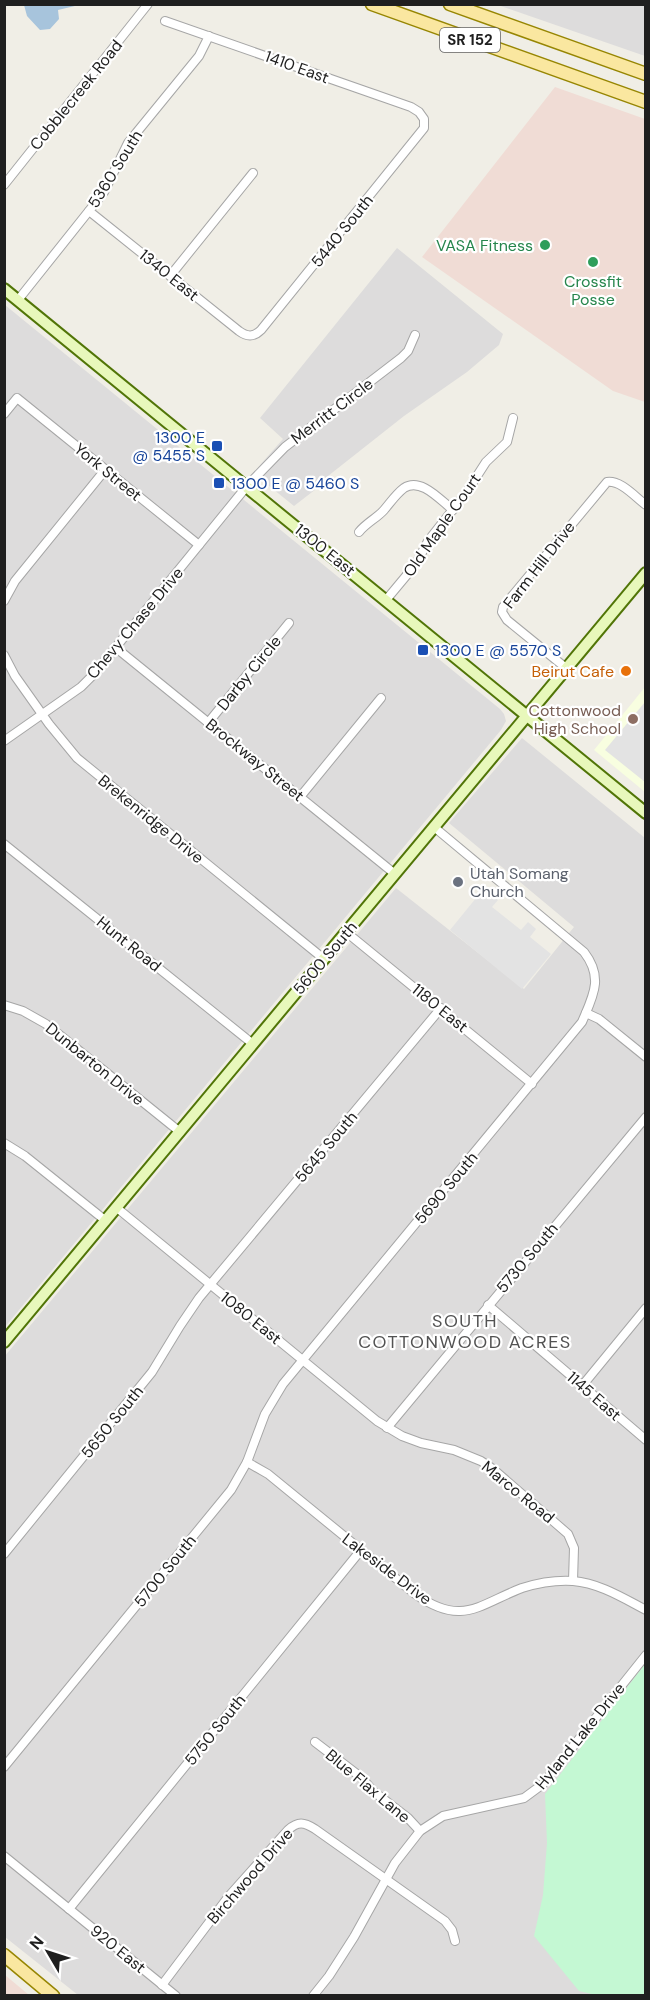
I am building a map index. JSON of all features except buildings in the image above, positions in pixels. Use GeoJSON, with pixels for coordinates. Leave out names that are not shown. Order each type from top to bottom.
{"type":"FeatureCollection","features":[{"type":"Feature","properties":{"kind":"main road","name":"SR 152"},"geometry":{"type":"LineString","coordinates":[[372,4],[645,102]]}},
{"type":"Feature","properties":{"kind":"main road","name":"SR 152"},"geometry":{"type":"LineString","coordinates":[[450,4],[645,74]]}},
{"type":"Feature","properties":{"kind":"main road","name":"1300 East"},"geometry":{"type":"LineString","coordinates":[[4,289],[645,813]]}},
{"type":"Feature","properties":{"kind":"main road","name":"5600 South"},"geometry":{"type":"LineString","coordinates":[[4,1342],[645,573]]}},
{"type":"Feature","properties":{"kind":"main road"},"geometry":{"type":"LineString","coordinates":[[4,1955],[53,1995]]}},
{"type":"Feature","properties":{"kind":"street","name":"Cobblecreek Road"},"geometry":{"type":"LineString","coordinates":[[4,185],[148,4]]}},
{"type":"Feature","properties":{"kind":"street","name":"1410 East"},"geometry":{"type":"LineString","coordinates":[[165,21],[411,107],[424,119]]}},
{"type":"Feature","properties":{"kind":"street","name":"5360 South"},"geometry":{"type":"LineString","coordinates":[[18,300],[110,183],[128,143],[201,53],[209,36]]}},
{"type":"Feature","properties":{"kind":"street","name":"5440 South"},"geometry":{"type":"LineString","coordinates":[[250,336],[261,330],[419,136],[424,128],[424,119]]}},
{"type":"Feature","properties":{"kind":"street"},"geometry":{"type":"LineString","coordinates":[[170,276],[253,173]]}},
{"type":"Feature","properties":{"kind":"street","name":"1340 East"},"geometry":{"type":"LineString","coordinates":[[89,211],[239,331],[250,336]]}},
{"type":"Feature","properties":{"kind":"street","name":"Merritt Circle"},"geometry":{"type":"LineString","coordinates":[[247,486],[294,440],[401,358],[408,351],[415,335]]}},
{"type":"Feature","properties":{"kind":"street","name":"York Street"},"geometry":{"type":"LineString","coordinates":[[4,414],[17,399],[198,545]]}},
{"type":"Feature","properties":{"kind":"street","name":"Old Maple Court"},"geometry":{"type":"LineString","coordinates":[[386,600],[417,564],[428,541],[470,489],[486,462],[507,442],[513,418]]}},
{"type":"Feature","properties":{"kind":"street"},"geometry":{"type":"LineString","coordinates":[[4,601],[15,581],[105,470]]}},
{"type":"Feature","properties":{"kind":"street","name":"Farm Hill Drive"},"geometry":{"type":"LineString","coordinates":[[566,668],[507,620],[502,610],[504,604],[609,481],[618,483],[645,505]]}},
{"type":"Feature","properties":{"kind":"street","name":"Chevy Chase Drive"},"geometry":{"type":"LineString","coordinates":[[4,741],[86,682],[247,486]]}},
{"type":"Feature","properties":{"kind":"street"},"geometry":{"type":"LineString","coordinates":[[359,532],[368,522],[383,512],[401,490],[409,486],[423,487],[453,510]]}},
{"type":"Feature","properties":{"kind":"street","name":"Darby Circle"},"geometry":{"type":"LineString","coordinates":[[208,723],[289,623]]}},
{"type":"Feature","properties":{"kind":"street","name":"Brockway Street"},"geometry":{"type":"LineString","coordinates":[[115,647],[395,873]]}},
{"type":"Feature","properties":{"kind":"street","name":"Brekenridge Drive"},"geometry":{"type":"LineString","coordinates":[[4,655],[10,668],[42,714],[67,747],[88,768],[324,959]]}},
{"type":"Feature","properties":{"kind":"street"},"geometry":{"type":"LineString","coordinates":[[300,797],[381,698]]}},
{"type":"Feature","properties":{"kind":"street","name":"5690 South"},"geometry":{"type":"LineString","coordinates":[[303,1360],[578,1030],[596,983],[591,961],[585,952],[434,828]]}},
{"type":"Feature","properties":{"kind":"street","name":"Hunt Road"},"geometry":{"type":"LineString","coordinates":[[4,844],[253,1044]]}},
{"type":"Feature","properties":{"kind":"street","name":"1180 East"},"geometry":{"type":"LineString","coordinates":[[346,932],[532,1084]]}},
{"type":"Feature","properties":{"kind":"street","name":"Dunbarton Drive"},"geometry":{"type":"LineString","coordinates":[[4,1005],[23,1011],[46,1024],[180,1132]]}},
{"type":"Feature","properties":{"kind":"street","name":"5645 South"},"geometry":{"type":"LineString","coordinates":[[210,1285],[441,1008]]}},
{"type":"Feature","properties":{"kind":"street"},"geometry":{"type":"LineString","coordinates":[[586,1013],[599,1019],[645,1057]]}},
{"type":"Feature","properties":{"kind":"street","name":"5730 South"},"geometry":{"type":"LineString","coordinates":[[387,1428],[645,1117]]}},
{"type":"Feature","properties":{"kind":"street"},"geometry":{"type":"LineString","coordinates":[[4,1143],[25,1156],[106,1221]]}},
{"type":"Feature","properties":{"kind":"street","name":"1080 East"},"geometry":{"type":"LineString","coordinates":[[117,1208],[387,1428]]}},
{"type":"Feature","properties":{"kind":"street","name":"5650 South"},"geometry":{"type":"LineString","coordinates":[[4,1554],[152,1372],[190,1310],[210,1285]]}},
{"type":"Feature","properties":{"kind":"street","name":"1145 East"},"geometry":{"type":"LineString","coordinates":[[488,1305],[645,1440]]}},
{"type":"Feature","properties":{"kind":"street"},"geometry":{"type":"LineString","coordinates":[[582,1386],[645,1308]]}},
{"type":"Feature","properties":{"kind":"street","name":"5700 South"},"geometry":{"type":"LineString","coordinates":[[4,1767],[231,1490],[248,1462],[272,1400],[303,1360]]}},
{"type":"Feature","properties":{"kind":"street","name":"Marco Road"},"geometry":{"type":"LineString","coordinates":[[387,1428],[402,1437],[468,1455],[493,1469],[568,1534],[574,1548],[573,1581]]}},
{"type":"Feature","properties":{"kind":"street","name":"Lakeside Drive"},"geometry":{"type":"LineString","coordinates":[[248,1462],[268,1474],[425,1601],[441,1608],[467,1611],[483,1607],[523,1588],[544,1583],[573,1581],[604,1590],[645,1610]]}},
{"type":"Feature","properties":{"kind":"street","name":"5750 South"},"geometry":{"type":"LineString","coordinates":[[69,1909],[361,1550]]}},
{"type":"Feature","properties":{"kind":"street","name":"Hyland Lake Drive"},"geometry":{"type":"LineString","coordinates":[[313,1995],[329,1976],[354,1937],[385,1879],[420,1831],[443,1816],[524,1798],[543,1785],[645,1655]]}},
{"type":"Feature","properties":{"kind":"street","name":"Blue Flax Lane"},"geometry":{"type":"LineString","coordinates":[[315,1742],[362,1778],[373,1791],[408,1818],[420,1831]]}},
{"type":"Feature","properties":{"kind":"street","name":"Birchwood Drive"},"geometry":{"type":"LineString","coordinates":[[162,1984],[229,1896],[295,1824],[307,1824],[445,1921],[452,1930],[454,1941]]}},
{"type":"Feature","properties":{"kind":"street","name":"920 East"},"geometry":{"type":"LineString","coordinates":[[4,1856],[176,1995]]}},
{"type":"Feature","properties":{"kind":"shaded area"},"geometry":{"type":"Polygon","coordinates":[[[498,5],[645,5],[645,56],[498,5]]]}},
{"type":"Feature","properties":{"kind":"shaded area"},"geometry":{"type":"Polygon","coordinates":[[[555,87],[645,119],[645,402],[613,391],[422,257],[555,87]]]}},
{"type":"Feature","properties":{"kind":"shaded area"},"geometry":{"type":"Polygon","coordinates":[[[397,248],[503,334],[499,345],[467,372],[404,416],[294,506],[253,473],[283,439],[260,418],[397,248]]]}},
{"type":"Feature","properties":{"kind":"shaded area"},"geometry":{"type":"Polygon","coordinates":[[[5,305],[500,709],[506,721],[501,730],[4,1328],[5,305]]]}},
{"type":"Feature","properties":{"kind":"shaded area","name":"Cottonwood High School"},"geometry":{"type":"Polygon","coordinates":[[[645,687],[645,792],[594,750],[645,687]]]}},
{"type":"Feature","properties":{"kind":"shaded area"},"geometry":{"type":"Polygon","coordinates":[[[645,702],[645,782],[605,750],[645,702]]]}},
{"type":"Feature","properties":{"kind":"shaded area"},"geometry":{"type":"Polygon","coordinates":[[[522,738],[645,838],[645,1995],[78,1995],[5,1937],[4,1357],[396,888],[524,989],[574,927],[449,823],[522,738]]]}},
{"type":"Feature","properties":{"kind":"shaded area"},"geometry":{"type":"Polygon","coordinates":[[[485,887],[498,900],[492,907],[521,930],[528,922],[536,929],[530,937],[551,954],[522,989],[450,930],[485,887]]]}},
{"type":"Feature","properties":{"kind":"shaded area"},"geometry":{"type":"Polygon","coordinates":[[[5,1975],[29,1995],[5,1995],[5,1975]]]}},
{"type":"Feature","properties":{"kind":"green space"},"geometry":{"type":"Polygon","coordinates":[[[645,1664],[645,1995],[596,1995],[579,1991],[534,1936],[543,1895],[547,1843],[545,1794],[645,1664]]]}},
{"type":"Feature","properties":{"kind":"water"},"geometry":{"type":"Polygon","coordinates":[[[24,5],[79,5],[58,10],[59,19],[50,29],[40,30],[27,16],[24,5]]]}},
{"type":"Feature","properties":{"kind":"place","name":"VASA Fitness"},"geometry":{"type":"Point","coordinates":[545,245]}},
{"type":"Feature","properties":{"kind":"place","name":"Crossfit Posse"},"geometry":{"type":"Point","coordinates":[593,262]}},
{"type":"Feature","properties":{"kind":"place","name":"1300 E @ 5455 S"},"geometry":{"type":"Point","coordinates":[217,446]}},
{"type":"Feature","properties":{"kind":"place","name":"1300 E @ 5460 S"},"geometry":{"type":"Point","coordinates":[219,483]}},
{"type":"Feature","properties":{"kind":"place","name":"1300 E @ 5570 S"},"geometry":{"type":"Point","coordinates":[423,650]}},
{"type":"Feature","properties":{"kind":"place","name":"Beirut Cafe"},"geometry":{"type":"Point","coordinates":[626,671]}},
{"type":"Feature","properties":{"kind":"place","name":"Cottonwood High School"},"geometry":{"type":"Point","coordinates":[633,719]}},
{"type":"Feature","properties":{"kind":"place","name":"Utah Somang Church"},"geometry":{"type":"Point","coordinates":[458,882]}},
{"type":"Feature","properties":{"kind":"district","name":"SOUTH COTTONWOOD ACRES"},"geometry":{"type":"Point","coordinates":[465,1331]}}]}
